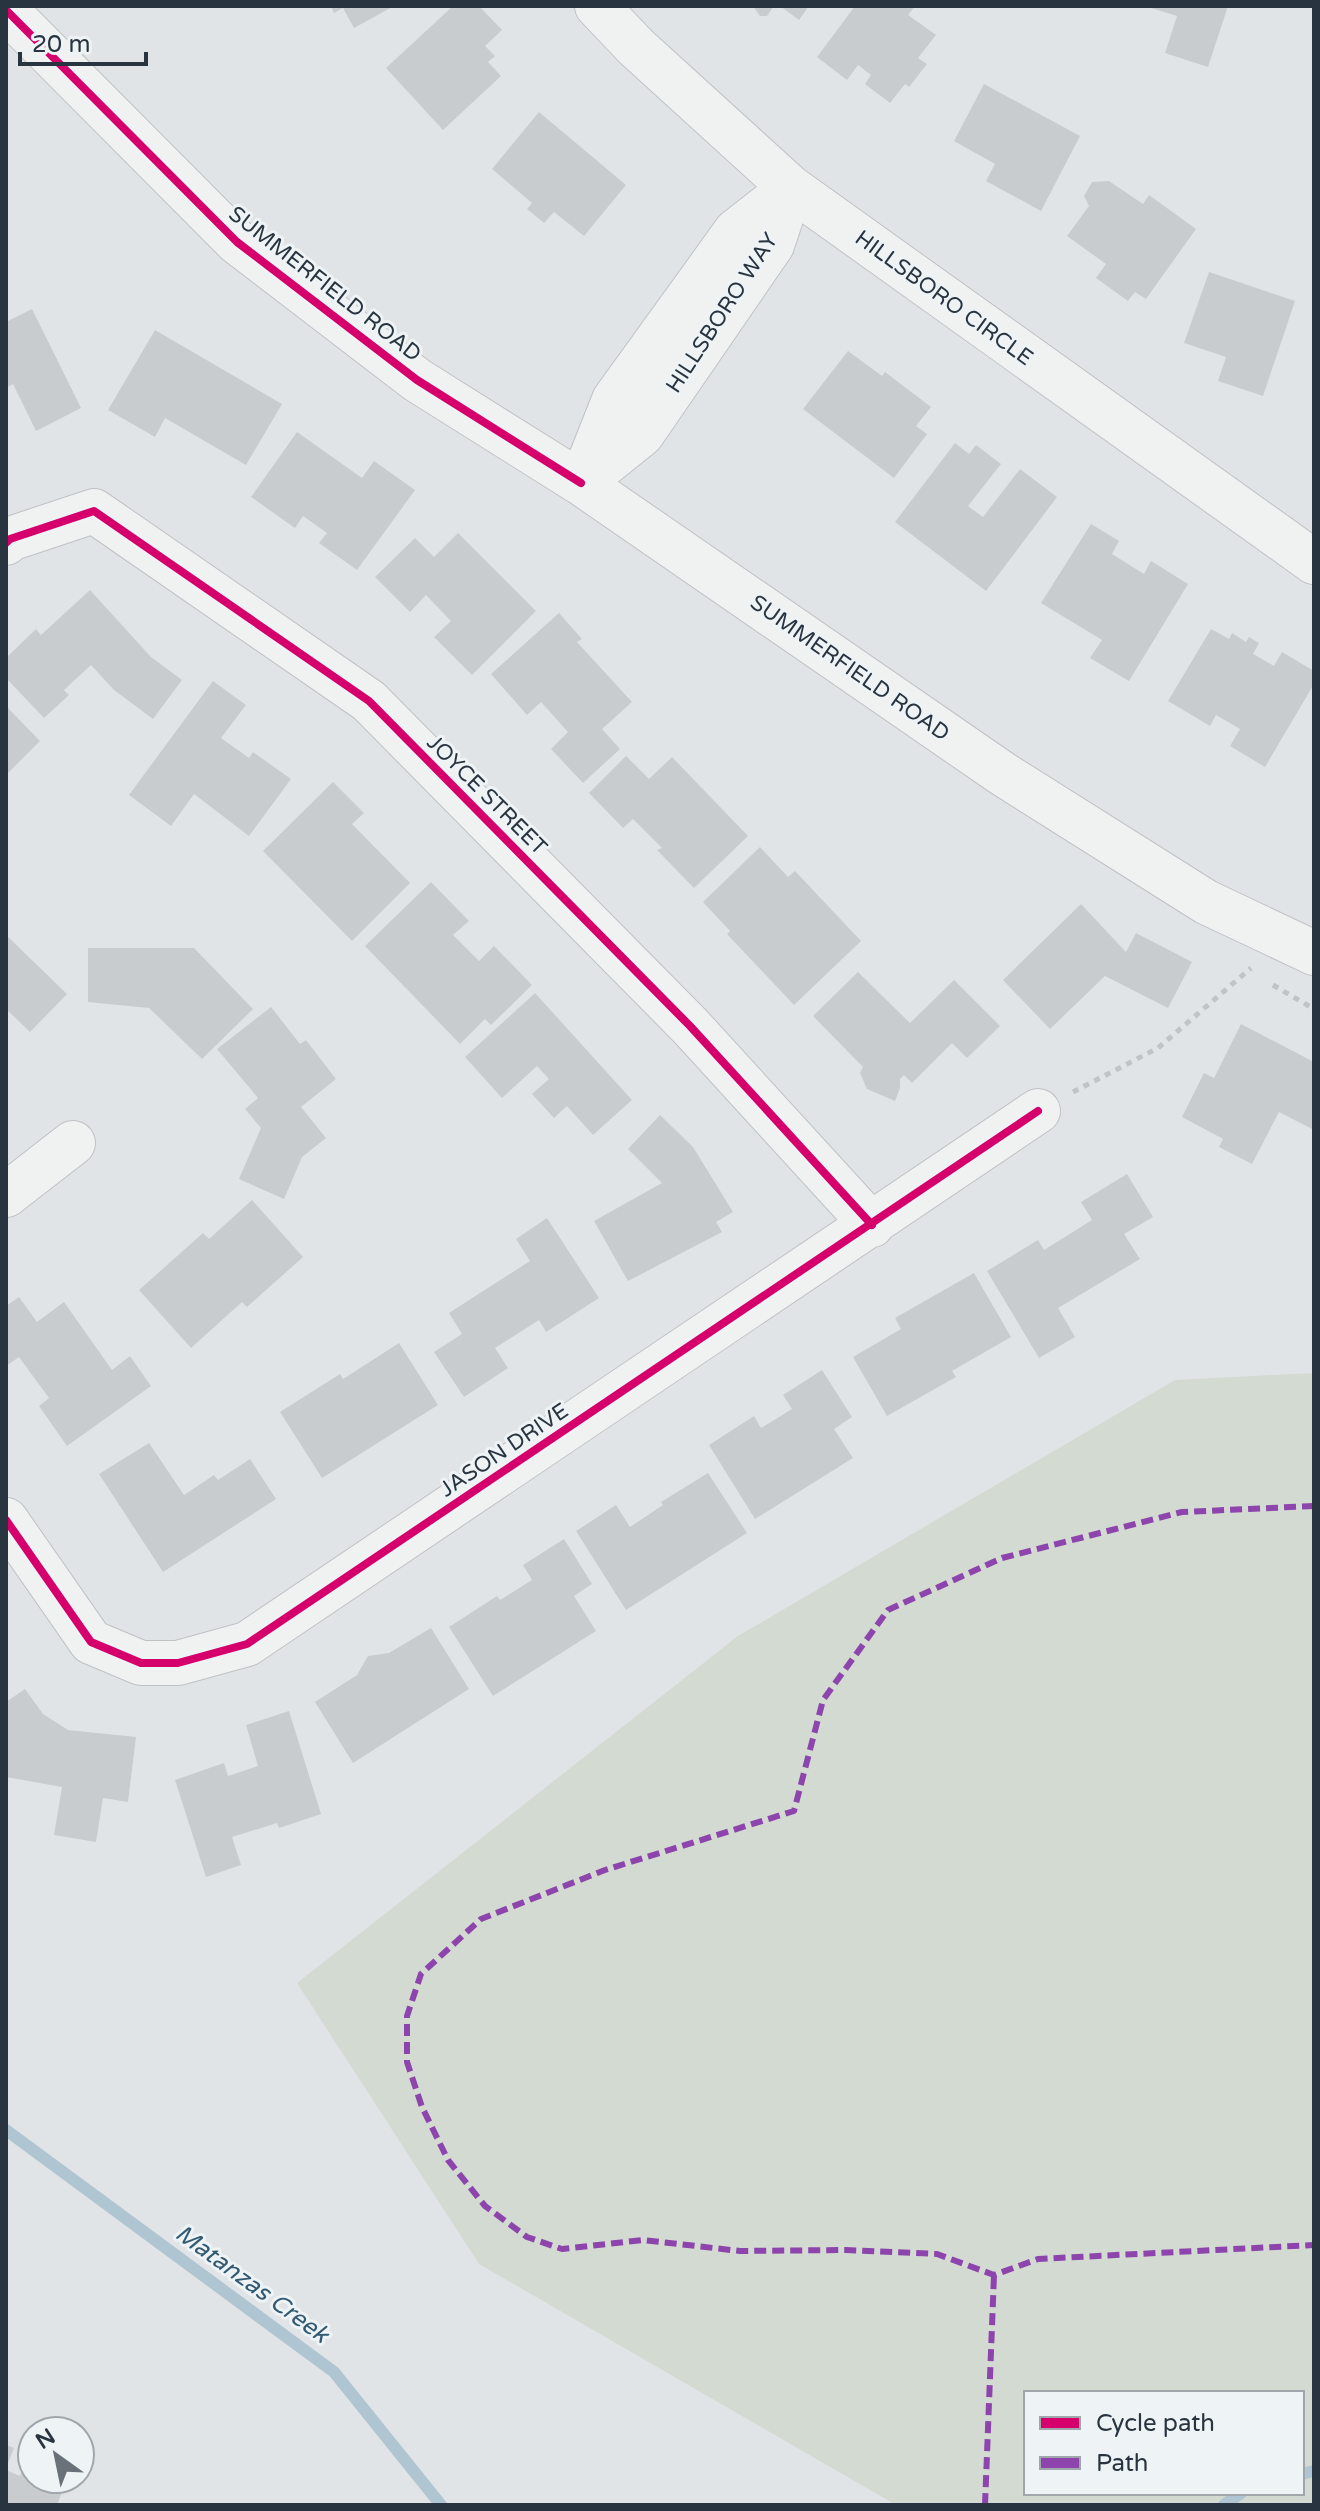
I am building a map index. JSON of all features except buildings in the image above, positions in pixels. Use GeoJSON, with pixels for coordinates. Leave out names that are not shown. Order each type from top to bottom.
{"type":"FeatureCollection","features":[{"type":"Feature","properties":{"kind":"street","name":"HILLSBORO CIRCLE"},"geometry":{"type":"LineString","coordinates":[[597,6],[636,47],[791,188],[1314,562]]}},
{"type":"Feature","properties":{"kind":"street","name":"SUMMERFIELD ROAD"},"geometry":{"type":"LineString","coordinates":[[6,10],[237,242],[417,380],[581,483],[1003,774],[1206,902],[1314,953]]}},
{"type":"Feature","properties":{"kind":"street","name":"HILLSBORO WAY"},"geometry":{"type":"LineString","coordinates":[[581,483],[642,434],[772,245],[791,188]]}},
{"type":"Feature","properties":{"kind":"street","name":"JOYCE STREET"},"geometry":{"type":"LineString","coordinates":[[6,543],[94,511],[369,701],[690,1026],[872,1225]]}},
{"type":"Feature","properties":{"kind":"street","name":"JASON DRIVE"},"geometry":{"type":"LineString","coordinates":[[6,1520],[91,1642],[141,1663],[178,1663],[247,1644],[1038,1111]]}},
{"type":"Feature","properties":{"kind":"street"},"geometry":{"type":"LineString","coordinates":[[6,1195],[73,1143]]}},
{"type":"Feature","properties":{"kind":"path"},"geometry":{"type":"LineString","coordinates":[[1038,1111],[1158,1048],[1249,972],[1272,933]]}},
{"type":"Feature","properties":{"kind":"path"},"geometry":{"type":"LineString","coordinates":[[1249,972],[1258,977]]}},
{"type":"Feature","properties":{"kind":"path"},"geometry":{"type":"LineString","coordinates":[[1267,982],[1314,1009]]}},
{"type":"Feature","properties":{"kind":"shaded area"},"geometry":{"type":"Polygon","coordinates":[[[1314,1373],[1314,2505],[896,2505],[479,2264],[297,1983],[738,1636],[1175,1380],[1314,1373]]]}},
{"type":"Feature","properties":{"kind":"waterway","name":"Matanzas Creek"},"geometry":{"type":"LineString","coordinates":[[6,2130],[334,2372],[441,2505]]}},
{"type":"Feature","properties":{"kind":"waterway","name":"Matanzas Creek"},"geometry":{"type":"LineString","coordinates":[[1304,2474],[1314,2471]]}},
{"type":"Feature","properties":{"kind":"waterway","name":"Matanzas Creek"},"geometry":{"type":"LineString","coordinates":[[1224,2505],[1238,2495]]}},
{"type":"Feature","properties":{"kind":"marked path"},"geometry":{"type":"LineString","coordinates":[[1314,1506],[1182,1512],[1002,1558],[888,1610],[823,1700],[794,1811],[605,1870],[481,1919],[421,1974],[407,2016],[407,2062],[422,2107],[448,2160],[485,2206],[527,2237],[562,2249],[643,2240],[740,2251],[846,2250],[937,2254],[994,2275],[1038,2259],[1314,2245]]}},
{"type":"Feature","properties":{"kind":"marked path"},"geometry":{"type":"LineString","coordinates":[[985,2505],[994,2275]]}},
{"type":"Feature","properties":{"kind":"cycle path"},"geometry":{"type":"LineString","coordinates":[[6,10],[237,242],[417,380],[581,483]]}},
{"type":"Feature","properties":{"kind":"cycle path"},"geometry":{"type":"LineString","coordinates":[[6,543],[94,511],[369,701],[690,1026],[872,1225]]}},
{"type":"Feature","properties":{"kind":"cycle path"},"geometry":{"type":"LineString","coordinates":[[6,1520],[91,1642],[141,1663],[178,1663],[247,1644],[1038,1111]]}}]}
